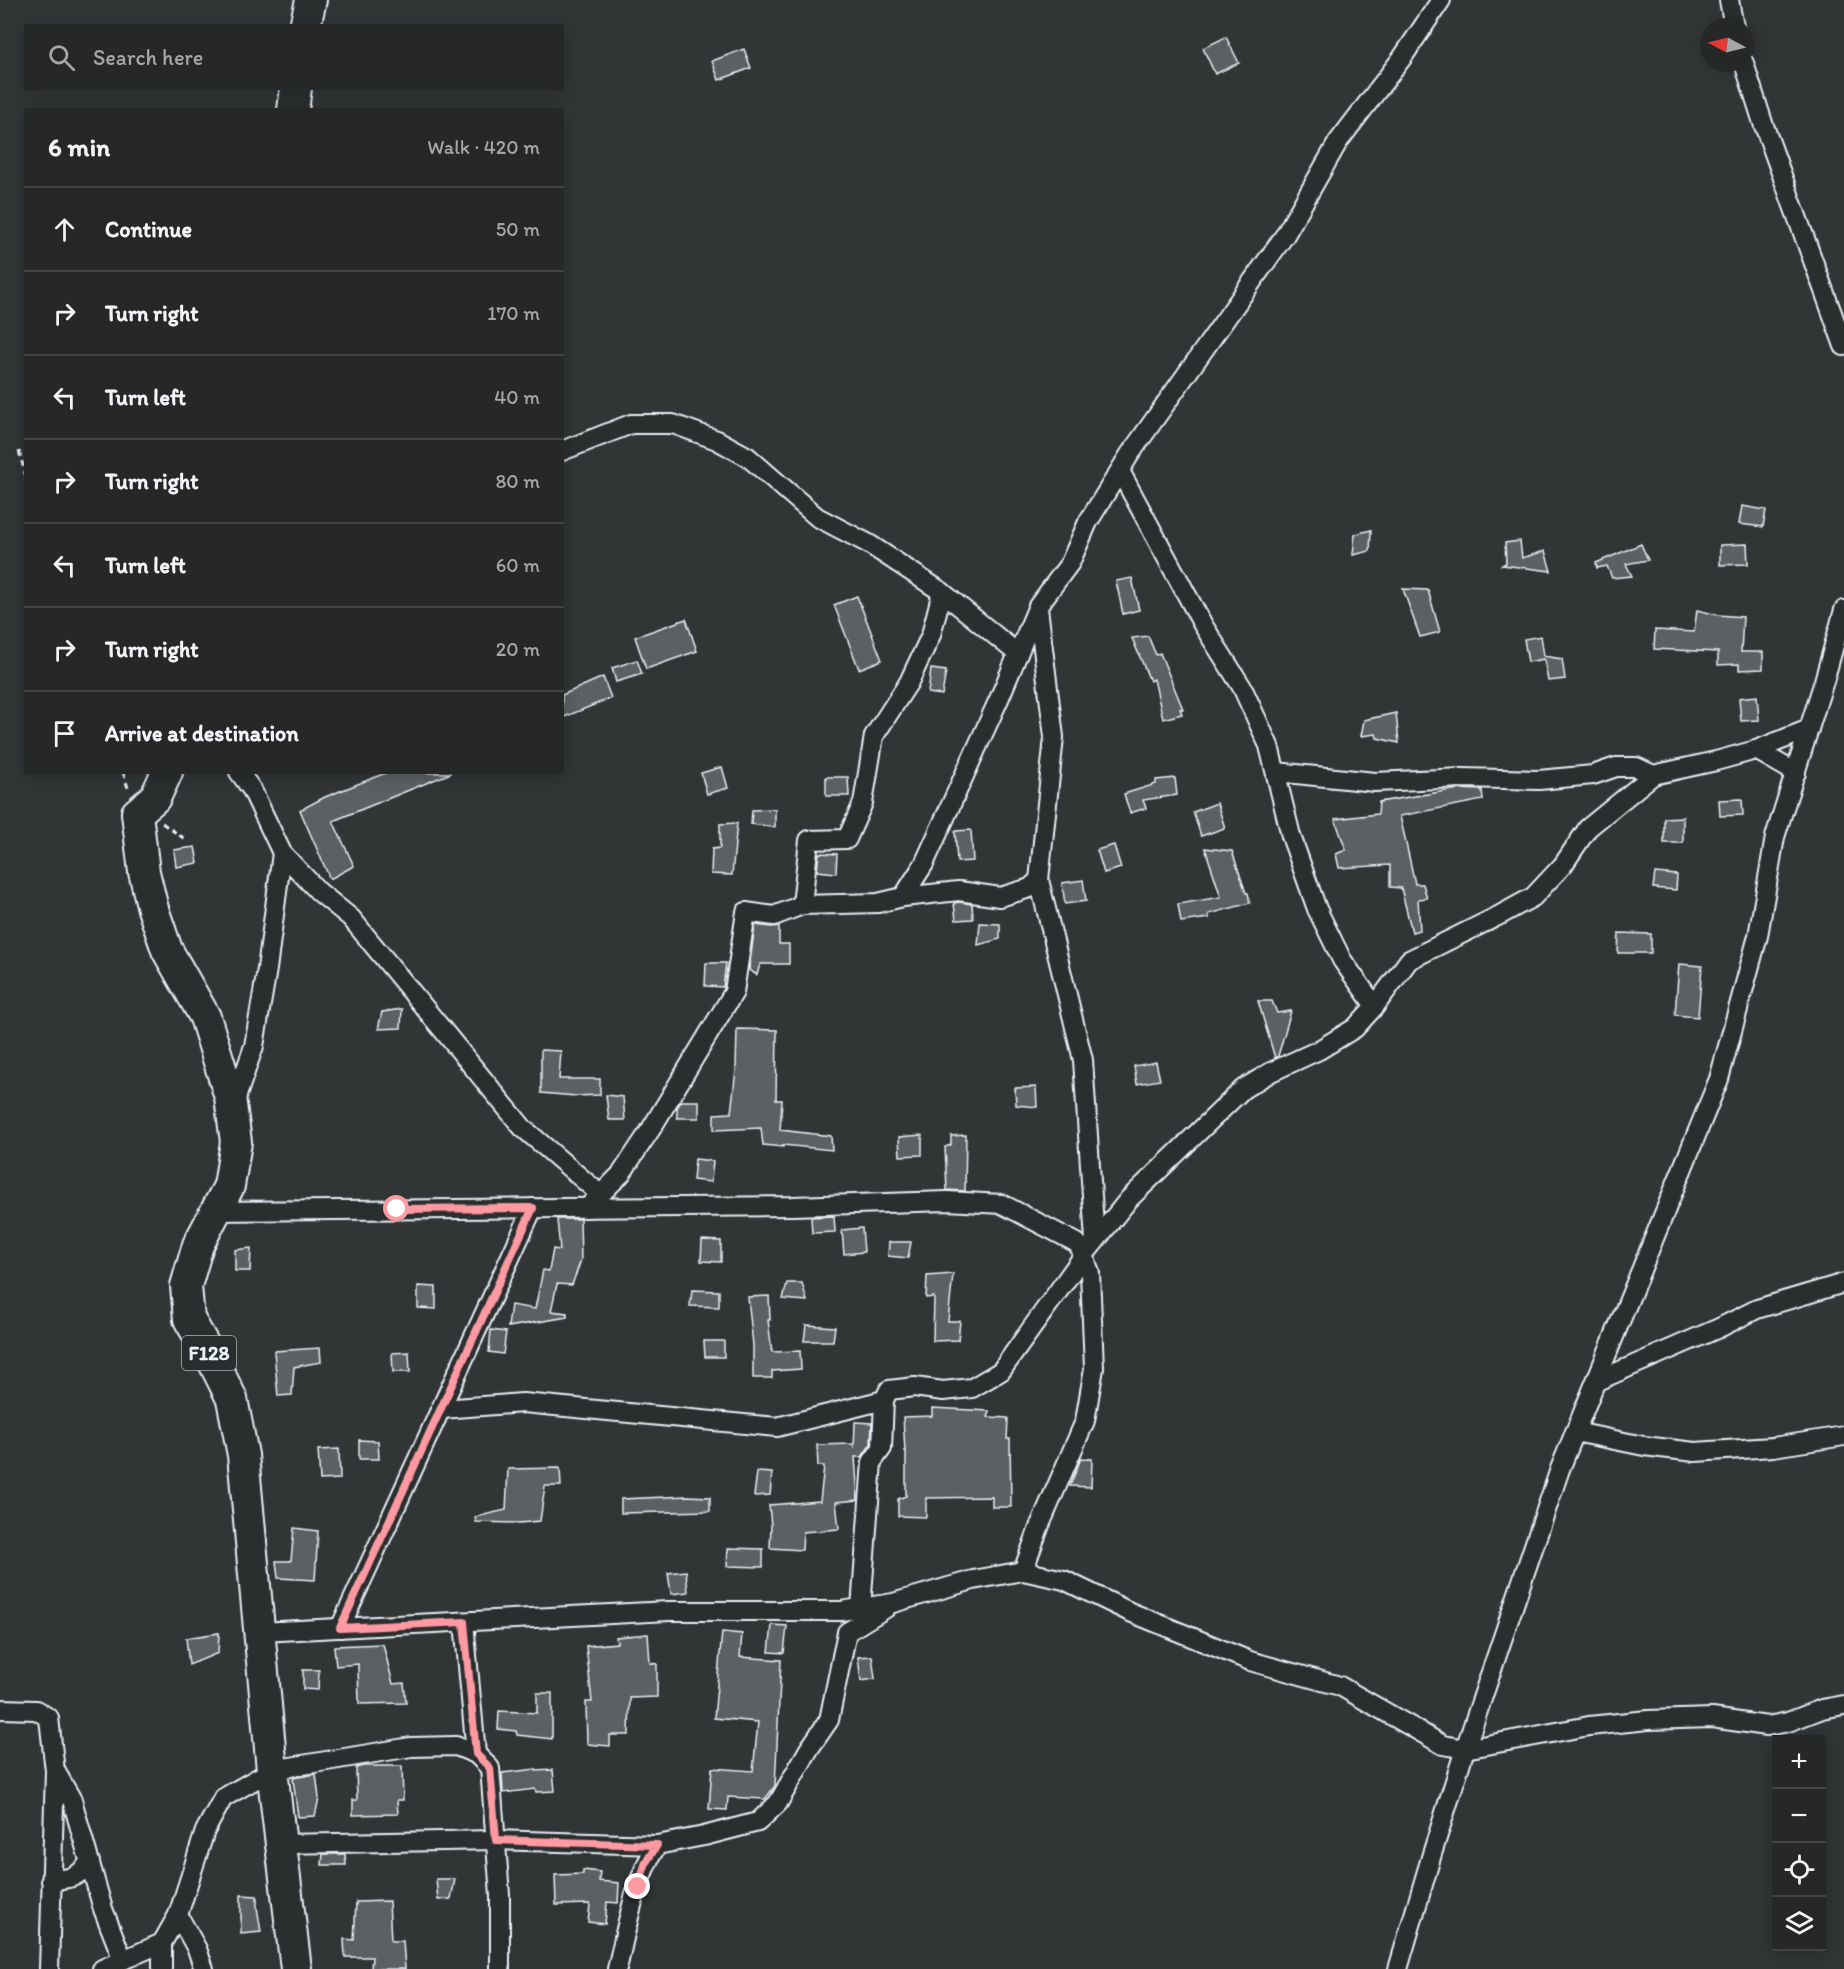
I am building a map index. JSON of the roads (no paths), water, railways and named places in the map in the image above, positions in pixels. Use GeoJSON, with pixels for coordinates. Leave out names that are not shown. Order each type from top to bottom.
{"type":"FeatureCollection","features":[{"type":"Feature","properties":{"kind":"main road"},"geometry":{"type":"LineString","coordinates":[[305,24],[311,0]]}},
{"type":"Feature","properties":{"kind":"main road"},"geometry":{"type":"LineString","coordinates":[[293,108],[296,90]]}},
{"type":"Feature","properties":{"kind":"main road","name":"F128"},"geometry":{"type":"LineString","coordinates":[[166,774],[155,798],[137,813],[144,872],[153,909],[167,950],[205,1017],[230,1097],[236,1142],[229,1186],[198,1245],[186,1286],[189,1319],[232,1399],[243,1455],[272,1770],[296,1969]]}},
{"type":"Feature","properties":{"kind":"street"},"geometry":{"type":"LineString","coordinates":[[903,897],[924,864],[999,699],[1038,606],[1070,563],[1088,522],[1120,471],[1285,235],[1338,142],[1402,58],[1441,0]]}},
{"type":"Feature","properties":{"kind":"street"},"geometry":{"type":"LineString","coordinates":[[1729,0],[1732,18]]}},
{"type":"Feature","properties":{"kind":"street"},"geometry":{"type":"LineString","coordinates":[[1747,72],[1763,123],[1844,346]]}},
{"type":"Feature","properties":{"kind":"street"},"geometry":{"type":"LineString","coordinates":[[564,450],[631,424],[673,424],[717,440],[748,457],[817,517],[869,544],[942,592],[1018,654]]}},
{"type":"Feature","properties":{"kind":"street"},"geometry":{"type":"LineString","coordinates":[[1120,471],[1203,625],[1242,687],[1269,746],[1291,836],[1317,909],[1342,960],[1375,1006]]}},
{"type":"Feature","properties":{"kind":"street"},"geometry":{"type":"LineString","coordinates":[[802,905],[809,840],[847,838],[863,803],[874,736],[909,682],[931,635],[942,592]]}},
{"type":"Feature","properties":{"kind":"street"},"geometry":{"type":"LineString","coordinates":[[1023,1571],[1040,1525],[1085,1421],[1094,1368],[1083,1060],[1039,880],[1054,737],[1038,606]]}},
{"type":"Feature","properties":{"kind":"street"},"geometry":{"type":"LineString","coordinates":[[1398,1969],[1465,1749],[1560,1469],[1719,1079],[1758,936],[1775,837],[1844,610]]}},
{"type":"Feature","properties":{"kind":"street"},"geometry":{"type":"LineString","coordinates":[[861,1608],[872,1462],[882,1448],[884,1400],[889,1390],[915,1387],[943,1391],[972,1388],[1001,1371],[1090,1248],[1129,1199],[1243,1089],[1271,1072],[1319,1050],[1355,1028],[1375,1006],[1409,960],[1533,897],[1563,865],[1588,828],[1653,775],[1756,750],[1809,729]]}},
{"type":"Feature","properties":{"kind":"street"},"geometry":{"type":"LineString","coordinates":[[1756,750],[1796,773]]}},
{"type":"Feature","properties":{"kind":"street"},"geometry":{"type":"LineString","coordinates":[[1276,772],[1375,782],[1462,778],[1539,780],[1593,776],[1616,767],[1636,767],[1653,775]]}},
{"type":"Feature","properties":{"kind":"street"},"geometry":{"type":"LineString","coordinates":[[240,774],[252,790],[282,853],[319,892],[351,918],[523,1128],[601,1195]]}},
{"type":"Feature","properties":{"kind":"street"},"geometry":{"type":"LineString","coordinates":[[232,1110],[254,1046],[267,969],[282,853]]}},
{"type":"Feature","properties":{"kind":"street"},"geometry":{"type":"LineString","coordinates":[[587,1208],[621,1174],[734,992],[746,912],[774,916],[802,905],[878,903],[903,897],[959,891],[1000,897],[1030,888],[1039,880]]}},
{"type":"Feature","properties":{"kind":"street"},"geometry":{"type":"LineString","coordinates":[[216,1211],[793,1206],[947,1201],[1002,1203],[1090,1248]]}},
{"type":"Feature","properties":{"kind":"street"},"geometry":{"type":"LineString","coordinates":[[340,1628],[533,1208]]}},
{"type":"Feature","properties":{"kind":"street"},"geometry":{"type":"LineString","coordinates":[[1597,1381],[1757,1309],[1844,1283]]}},
{"type":"Feature","properties":{"kind":"street"},"geometry":{"type":"LineString","coordinates":[[441,1409],[524,1404],[777,1427],[884,1400]]}},
{"type":"Feature","properties":{"kind":"street"},"geometry":{"type":"LineString","coordinates":[[1575,1432],[1644,1446],[1695,1452],[1773,1447],[1844,1436]]}},
{"type":"Feature","properties":{"kind":"street"},"geometry":{"type":"LineString","coordinates":[[260,1632],[669,1611],[841,1611],[893,1604],[973,1580],[1023,1571],[1064,1580],[1130,1612],[1250,1661],[1340,1686],[1443,1745],[1465,1749],[1589,1726],[1648,1720],[1712,1718],[1767,1726],[1788,1722],[1822,1709],[1844,1705]]}},
{"type":"Feature","properties":{"kind":"street"},"geometry":{"type":"LineString","coordinates":[[281,1844],[496,1840],[657,1845],[758,1822],[778,1803],[809,1749],[829,1720],[847,1632],[893,1604]]}},
{"type":"Feature","properties":{"kind":"street"},"geometry":{"type":"LineString","coordinates":[[464,1622],[476,1754]]}},
{"type":"Feature","properties":{"kind":"street"},"geometry":{"type":"LineString","coordinates":[[0,1709],[36,1710],[49,1718],[56,1771],[49,1969]]}},
{"type":"Feature","properties":{"kind":"street"},"geometry":{"type":"LineString","coordinates":[[162,1969],[162,1943],[178,1915],[205,1831],[223,1798],[272,1770],[411,1747],[456,1746],[476,1754],[490,1768],[500,1895],[500,1969]]}},
{"type":"Feature","properties":{"kind":"street"},"geometry":{"type":"LineString","coordinates":[[56,1771],[72,1800],[103,1909],[123,1960]]}},
{"type":"Feature","properties":{"kind":"street"},"geometry":{"type":"LineString","coordinates":[[617,1969],[643,1870],[657,1845]]}},
{"type":"Feature","properties":{"kind":"street"},"geometry":{"type":"LineString","coordinates":[[51,1880],[68,1880],[80,1874],[90,1862]]}},
{"type":"Feature","properties":{"kind":"street"},"geometry":{"type":"LineString","coordinates":[[178,1915],[197,1949],[204,1969]]}},
{"type":"Feature","properties":{"kind":"street"},"geometry":{"type":"LineString","coordinates":[[102,1969],[162,1943]]}}]}
